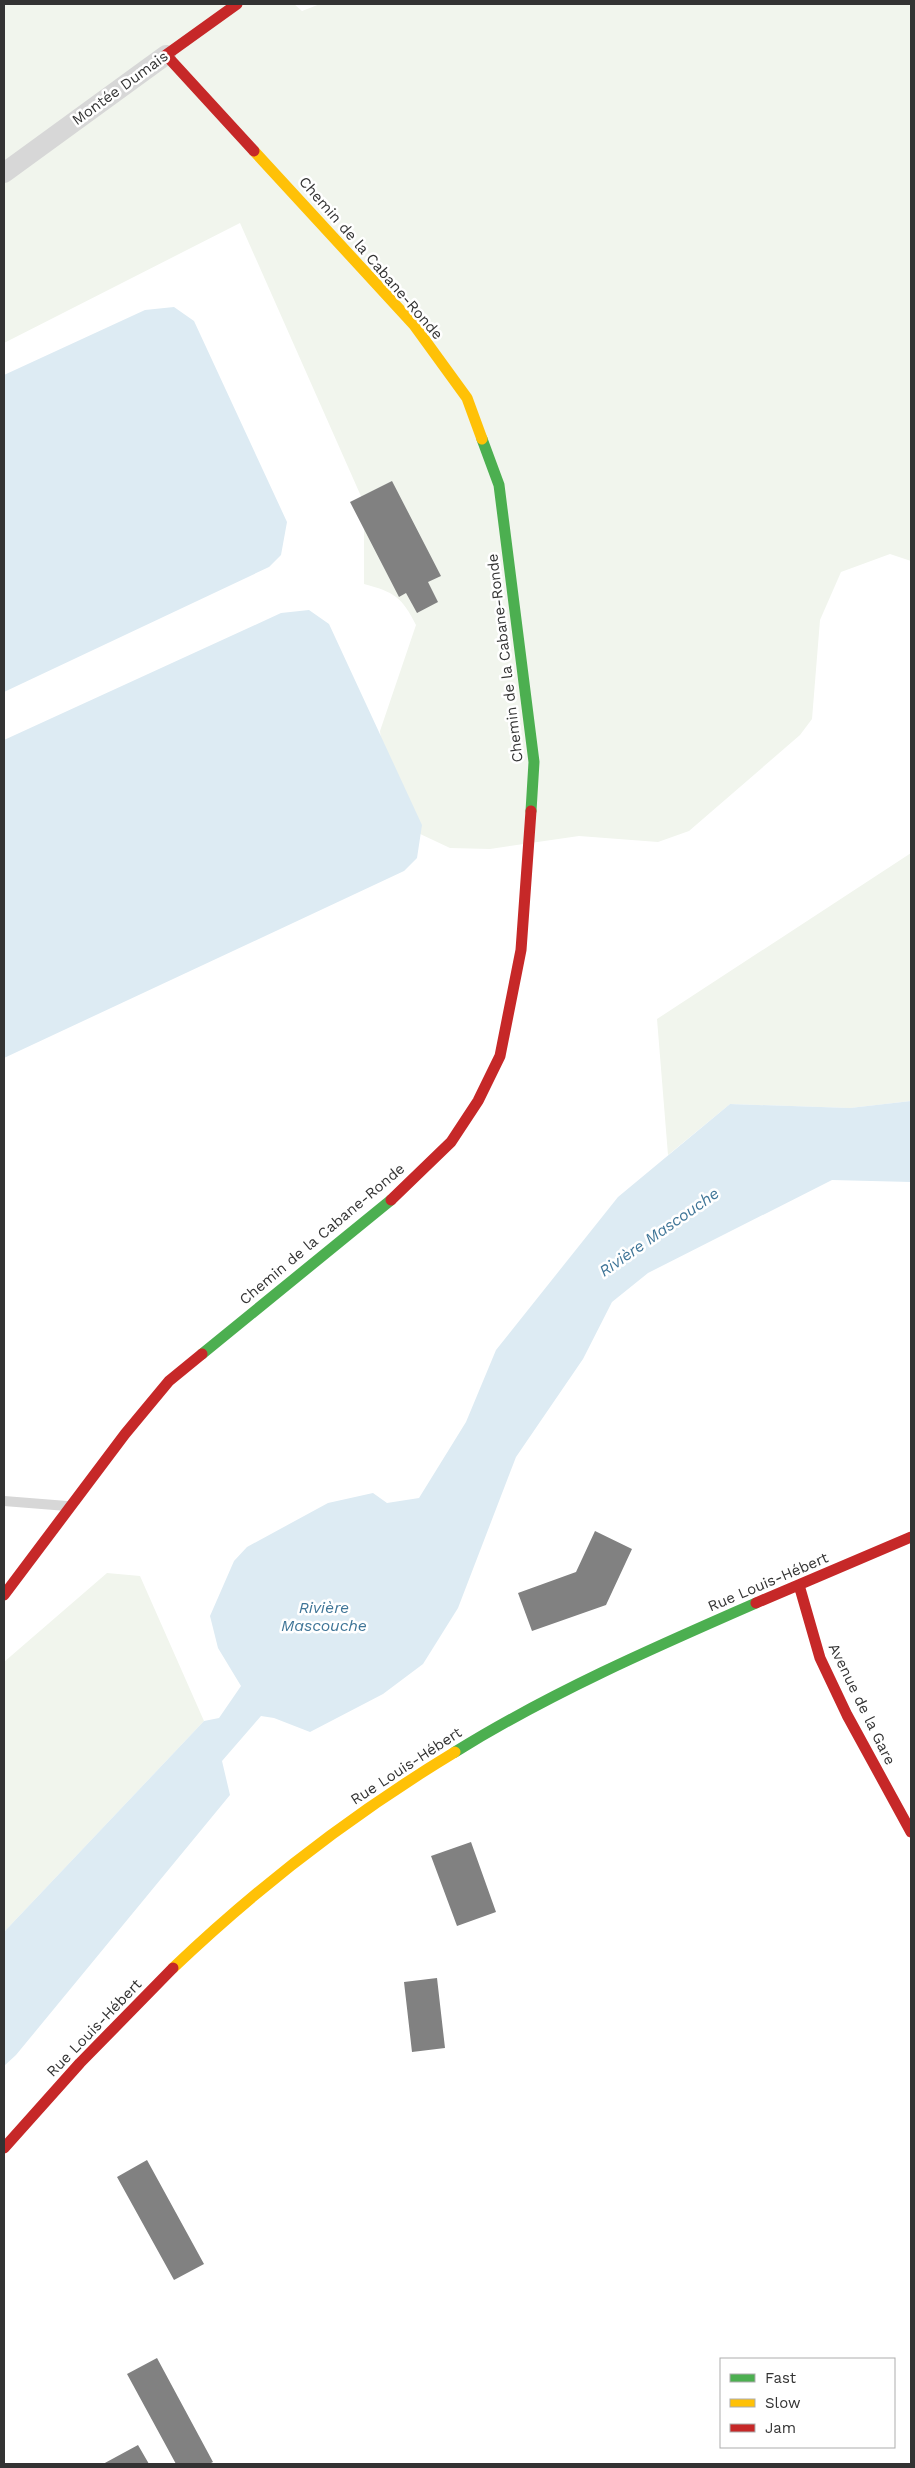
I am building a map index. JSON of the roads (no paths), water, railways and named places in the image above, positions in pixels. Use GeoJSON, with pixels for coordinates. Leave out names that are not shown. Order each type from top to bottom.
{"type":"FeatureCollection","features":[{"type":"Feature","properties":{"kind":"street","name":"Montée Dumais"},"geometry":{"type":"LineString","coordinates":[[4,173],[237,4]]}},
{"type":"Feature","properties":{"kind":"street","name":"Chemin de la Cabane-Ronde"},"geometry":{"type":"LineString","coordinates":[[4,1595],[124,1434],[169,1381],[397,1195],[451,1142],[478,1101],[500,1056],[521,950],[534,762],[499,485],[467,398],[414,325],[166,55]]}},
{"type":"Feature","properties":{"kind":"street","name":"Rue Louis-Hébert"},"geometry":{"type":"LineString","coordinates":[[4,2148],[98,2043],[173,1968],[244,1904],[352,1818],[440,1760],[508,1720],[619,1664],[911,1537]]}},
{"type":"Feature","properties":{"kind":"street","name":"Avenue de la Gare"},"geometry":{"type":"LineString","coordinates":[[799,1585],[820,1658],[846,1715],[911,1832]]}},
{"type":"Feature","properties":{"kind":"lane"},"geometry":{"type":"LineString","coordinates":[[4,1501],[70,1506]]}},
{"type":"Feature","properties":{"kind":"water"},"geometry":{"type":"Polygon","coordinates":[[[174,307],[194,321],[287,522],[281,555],[269,567],[4,692],[4,375],[145,310],[174,307]]]}},
{"type":"Feature","properties":{"kind":"water"},"geometry":{"type":"Polygon","coordinates":[[[309,610],[329,624],[422,825],[417,858],[404,871],[4,1058],[4,740],[281,613],[309,610]]]}},
{"type":"Feature","properties":{"kind":"water","name":"Rivière Mascouche"},"geometry":{"type":"Polygon","coordinates":[[[911,1101],[911,1182],[832,1180],[648,1273],[612,1302],[583,1359],[516,1457],[458,1608],[423,1664],[383,1694],[310,1732],[274,1718],[261,1716],[222,1761],[230,1795],[16,2055],[4,2066],[4,1932],[204,1721],[219,1718],[241,1686],[218,1648],[210,1616],[234,1561],[247,1547],[328,1503],[373,1493],[387,1503],[419,1498],[466,1422],[496,1350],[618,1197],[730,1104],[850,1108],[911,1101]]]}}]}
